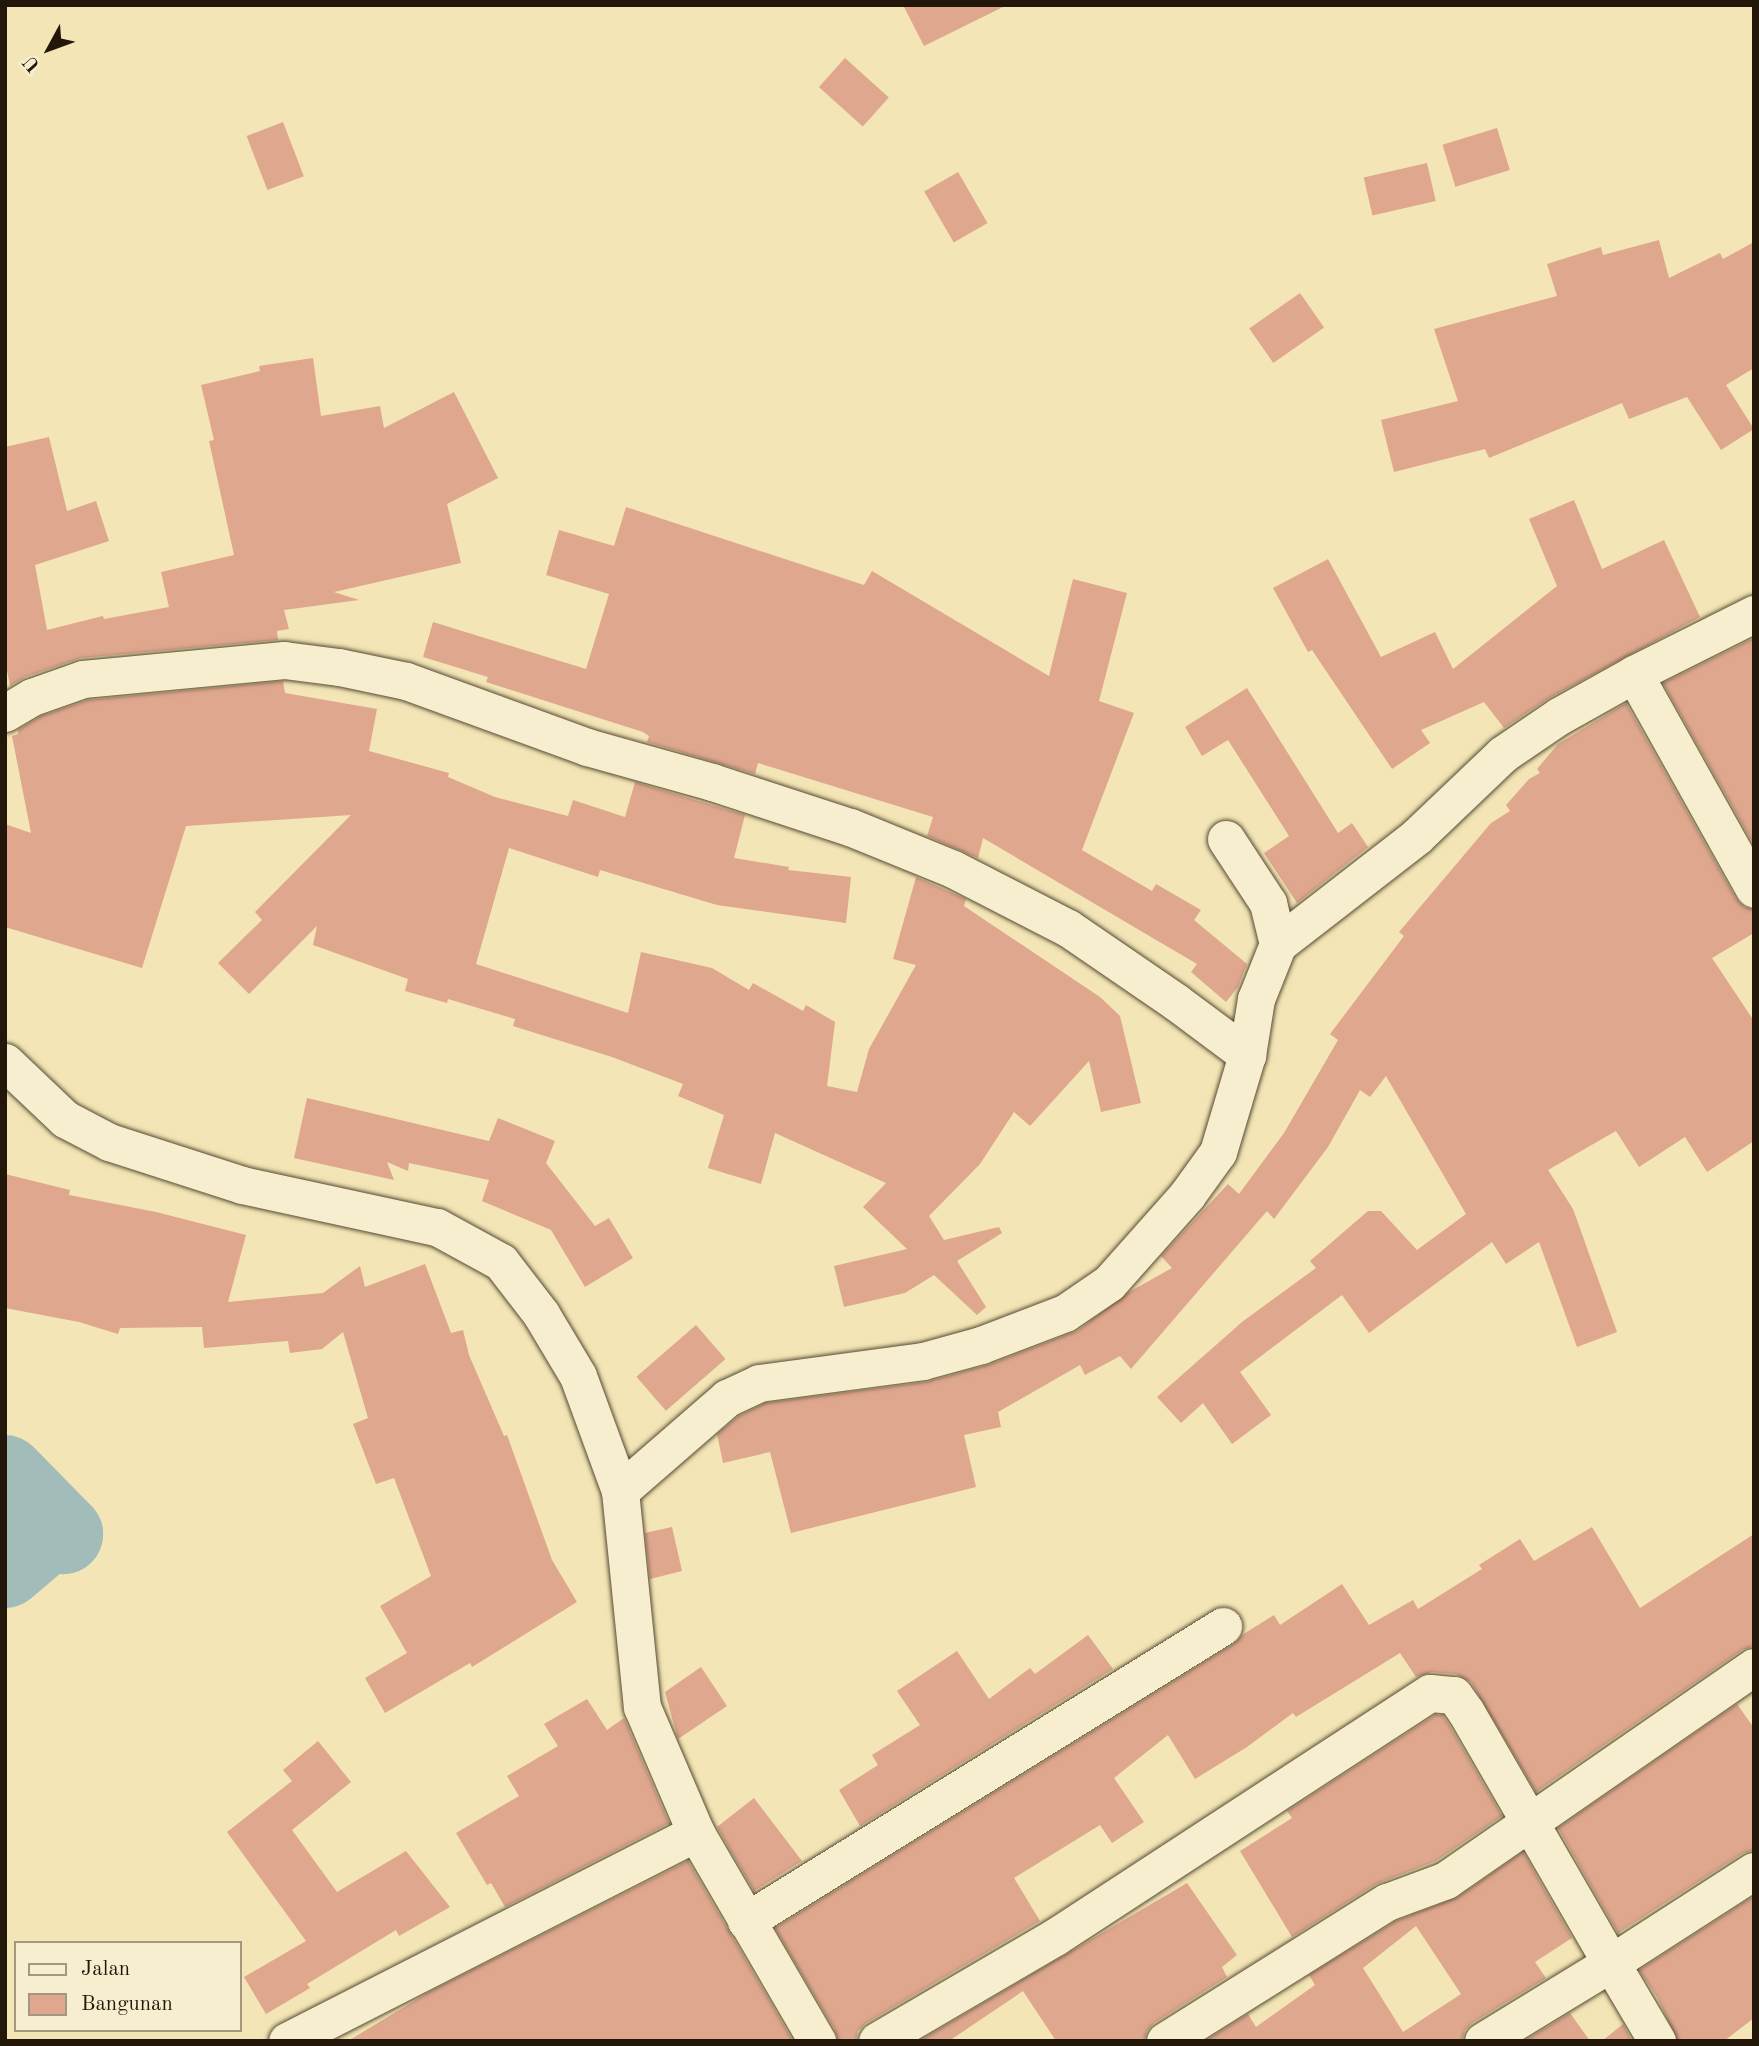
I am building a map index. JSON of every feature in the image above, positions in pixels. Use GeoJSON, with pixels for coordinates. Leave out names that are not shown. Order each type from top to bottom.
{"type":"FeatureCollection","features":[{"type":"Feature","properties":{"kind":"street"},"geometry":{"type":"LineString","coordinates":[[620,1491],[719,1404],[759,1383],[923,1361],[981,1345],[1065,1312],[1109,1283],[1187,1195],[1218,1152],[1247,1055],[1256,999],[1278,944],[1417,836],[1503,754],[1559,716],[1634,674],[1754,614]]}},
{"type":"Feature","properties":{"kind":"street"},"geometry":{"type":"LineString","coordinates":[[5,713],[32,697],[83,679],[284,660],[340,667],[407,681],[587,747],[712,782],[850,827],[953,869],[1068,928],[1176,1002],[1247,1055]]}},
{"type":"Feature","properties":{"kind":"street"},"geometry":{"type":"LineString","coordinates":[[1634,674],[1754,889]]}},
{"type":"Feature","properties":{"kind":"street"},"geometry":{"type":"LineString","coordinates":[[1226,839],[1268,903],[1278,944]]}},
{"type":"Feature","properties":{"kind":"street"},"geometry":{"type":"LineString","coordinates":[[5,1062],[19,1089],[65,1119],[109,1142],[242,1185],[438,1227],[501,1262],[541,1314],[578,1376],[620,1491],[642,1707],[696,1833],[817,2041]]}},
{"type":"Feature","properties":{"kind":"street"},"geometry":{"type":"LineString","coordinates":[[746,1921],[1223,1626]]}},
{"type":"Feature","properties":{"kind":"street"},"geometry":{"type":"LineString","coordinates":[[1165,2041],[1357,1919],[1387,1902],[1446,1880],[1754,1667]]}},
{"type":"Feature","properties":{"kind":"street"},"geometry":{"type":"LineString","coordinates":[[877,2041],[1055,1937],[1204,1837],[1430,1693],[1454,1695],[1532,1822],[1657,2041]]}},
{"type":"Feature","properties":{"kind":"street"},"geometry":{"type":"LineString","coordinates":[[287,2041],[696,1833]]}},
{"type":"Feature","properties":{"kind":"street"},"geometry":{"type":"LineString","coordinates":[[1483,2041],[1754,1871]]}},
{"type":"Feature","properties":{"kind":"building"},"geometry":{"type":"Polygon","coordinates":[[[903,5],[1007,5],[924,46],[903,5]]]}},
{"type":"Feature","properties":{"kind":"building"},"geometry":{"type":"Polygon","coordinates":[[[845,58],[889,97],[863,126],[819,87],[845,58]]]}},
{"type":"Feature","properties":{"kind":"building"},"geometry":{"type":"Polygon","coordinates":[[[283,122],[304,176],[267,190],[247,136],[283,122]]]}},
{"type":"Feature","properties":{"kind":"building"},"geometry":{"type":"Polygon","coordinates":[[[1497,128],[1510,170],[1455,187],[1442,145],[1497,128]]]}},
{"type":"Feature","properties":{"kind":"building"},"geometry":{"type":"Polygon","coordinates":[[[1427,163],[1436,201],[1372,216],[1364,178],[1427,163]]]}},
{"type":"Feature","properties":{"kind":"building"},"geometry":{"type":"Polygon","coordinates":[[[958,172],[988,223],[954,243],[924,192],[958,172]]]}},
{"type":"Feature","properties":{"kind":"building"},"geometry":{"type":"Polygon","coordinates":[[[1659,240],[1669,278],[1720,253],[1723,259],[1754,242],[1754,368],[1726,385],[1754,429],[1721,450],[1687,397],[1629,419],[1622,403],[1489,458],[1485,449],[1394,472],[1381,420],[1458,401],[1434,329],[1557,296],[1547,264],[1601,247],[1603,255],[1659,240]]]}},
{"type":"Feature","properties":{"kind":"building"},"geometry":{"type":"Polygon","coordinates":[[[1300,293],[1324,327],[1273,363],[1249,329],[1300,293]]]}},
{"type":"Feature","properties":{"kind":"building"},"geometry":{"type":"Polygon","coordinates":[[[313,358],[321,416],[380,406],[384,428],[454,392],[498,478],[447,504],[461,563],[334,592],[359,600],[284,610],[289,629],[277,631],[278,640],[81,658],[25,677],[10,686],[5,660],[5,447],[49,437],[67,511],[96,501],[109,541],[35,565],[47,630],[103,616],[104,619],[169,607],[161,572],[234,555],[209,441],[214,440],[201,385],[260,371],[259,366],[313,358]]]}},
{"type":"Feature","properties":{"kind":"building"},"geometry":{"type":"Polygon","coordinates":[[[1574,500],[1602,569],[1664,540],[1700,617],[1549,698],[1504,728],[1484,702],[1421,730],[1430,743],[1392,769],[1312,650],[1308,652],[1273,588],[1328,559],[1381,657],[1435,632],[1453,669],[1557,586],[1529,519],[1574,500]]]}},
{"type":"Feature","properties":{"kind":"building"},"geometry":{"type":"Polygon","coordinates":[[[626,507],[864,585],[872,571],[1049,676],[1073,579],[1127,593],[1099,701],[1134,713],[1082,850],[1152,891],[1156,884],[1201,910],[1194,920],[1247,964],[1238,987],[1226,1002],[1191,972],[1197,964],[983,838],[978,858],[927,836],[933,817],[758,763],[755,774],[647,742],[649,736],[643,732],[486,682],[488,677],[423,657],[433,622],[586,669],[609,594],[546,575],[559,530],[614,546],[626,507]]]}},
{"type":"Feature","properties":{"kind":"building"},"geometry":{"type":"Polygon","coordinates":[[[1754,638],[1754,845],[1663,683],[1754,638]]]}},
{"type":"Feature","properties":{"kind":"building"},"geometry":{"type":"Polygon","coordinates":[[[283,681],[285,693],[377,709],[369,751],[449,773],[448,777],[495,797],[568,816],[573,800],[625,817],[635,782],[745,815],[734,858],[789,867],[788,870],[851,877],[846,923],[717,905],[600,870],[598,877],[509,848],[476,964],[628,1013],[641,952],[712,968],[749,990],[753,983],[803,1011],[806,1005],[835,1022],[827,1086],[857,1092],[869,1049],[916,965],[893,959],[916,877],[966,899],[964,906],[1100,997],[1120,1016],[1141,1103],[1101,1112],[1089,1061],[1030,1126],[1014,1112],[980,1164],[929,1216],[944,1240],[999,1227],[1002,1233],[957,1261],[986,1307],[977,1315],[934,1275],[905,1293],[844,1307],[834,1266],[907,1249],[863,1207],[886,1183],[775,1133],[761,1184],[708,1168],[724,1115],[678,1096],[683,1084],[612,1057],[513,1026],[515,1019],[448,999],[447,1003],[405,991],[408,979],[313,945],[317,926],[249,994],[218,963],[262,920],[255,912],[351,815],[186,826],[142,968],[5,927],[5,824],[31,833],[12,736],[18,734],[18,730],[41,716],[88,700],[283,681]]]}},
{"type":"Feature","properties":{"kind":"building"},"geometry":{"type":"Polygon","coordinates":[[[1247,688],[1338,833],[1352,823],[1368,847],[1297,903],[1264,853],[1289,836],[1228,740],[1202,756],[1185,727],[1247,688]]]}},
{"type":"Feature","properties":{"kind":"building"},"geometry":{"type":"Polygon","coordinates":[[[1626,703],[1736,899],[1744,907],[1754,910],[1754,933],[1712,958],[1754,1021],[1754,1141],[1707,1172],[1685,1137],[1639,1167],[1616,1131],[1548,1170],[1573,1209],[1617,1332],[1577,1347],[1539,1242],[1506,1264],[1492,1242],[1369,1333],[1342,1295],[1240,1372],[1271,1415],[1232,1444],[1203,1403],[1181,1423],[1157,1397],[1242,1322],[1316,1268],[1310,1261],[1368,1211],[1381,1211],[1417,1250],[1466,1214],[1386,1076],[1370,1097],[1360,1090],[1328,1147],[1274,1219],[1267,1211],[1131,1369],[1120,1356],[1085,1375],[1080,1365],[998,1412],[1001,1427],[964,1435],[976,1487],[791,1533],[770,1452],[723,1463],[717,1434],[739,1416],[765,1403],[926,1382],[988,1365],[1077,1331],[1129,1292],[1172,1268],[1161,1256],[1228,1184],[1239,1194],[1284,1133],[1338,1040],[1330,1034],[1404,936],[1399,932],[1491,823],[1510,811],[1506,805],[1529,779],[1540,773],[1537,769],[1558,744],[1626,703]]]}},
{"type":"Feature","properties":{"kind":"building"},"geometry":{"type":"Polygon","coordinates":[[[307,1098],[489,1141],[498,1118],[555,1141],[546,1163],[595,1226],[609,1218],[633,1258],[585,1287],[551,1230],[482,1201],[489,1180],[409,1163],[408,1171],[387,1162],[394,1180],[294,1158],[307,1098]]]}},
{"type":"Feature","properties":{"kind":"building"},"geometry":{"type":"Polygon","coordinates":[[[5,1174],[70,1190],[69,1195],[156,1212],[246,1235],[228,1302],[323,1293],[360,1266],[365,1287],[425,1264],[451,1333],[463,1330],[469,1355],[504,1436],[507,1435],[552,1560],[577,1602],[472,1667],[470,1663],[385,1713],[365,1678],[407,1653],[380,1606],[431,1576],[394,1478],[376,1484],[353,1424],[368,1418],[343,1332],[322,1349],[290,1353],[288,1341],[204,1348],[202,1327],[120,1328],[118,1334],[79,1322],[5,1308],[5,1174]]]}},
{"type":"Feature","properties":{"kind":"building"},"geometry":{"type":"Polygon","coordinates":[[[696,1325],[726,1359],[666,1411],[636,1377],[696,1325]]]}},
{"type":"Feature","properties":{"kind":"building"},"geometry":{"type":"Polygon","coordinates":[[[672,1527],[682,1571],[650,1579],[645,1533],[672,1527]]]}},
{"type":"Feature","properties":{"kind":"building"},"geometry":{"type":"Polygon","coordinates":[[[1592,1527],[1640,1608],[1754,1534],[1754,1646],[1742,1650],[1536,1792],[1471,1682],[1456,1674],[1432,1672],[1416,1677],[1400,1653],[1296,1717],[1293,1713],[1247,1747],[1195,1779],[1168,1735],[1114,1778],[1144,1822],[1112,1843],[1100,1825],[1014,1878],[1040,1921],[866,2023],[858,2031],[856,2041],[838,2041],[835,2030],[775,1928],[1234,1644],[1242,1635],[1274,1615],[1280,1625],[1342,1584],[1369,1625],[1413,1600],[1418,1609],[1482,1569],[1479,1565],[1520,1539],[1534,1561],[1592,1527]]]}},
{"type":"Feature","properties":{"kind":"building"},"geometry":{"type":"Polygon","coordinates":[[[1088,1635],[1113,1669],[860,1826],[839,1790],[878,1765],[872,1755],[920,1725],[897,1691],[957,1651],[989,1699],[1030,1668],[1035,1674],[1088,1635]]]}},
{"type":"Feature","properties":{"kind":"building"},"geometry":{"type":"Polygon","coordinates":[[[701,1667],[727,1706],[678,1739],[665,1692],[701,1667]]]}},
{"type":"Feature","properties":{"kind":"building"},"geometry":{"type":"Polygon","coordinates":[[[587,1699],[607,1730],[624,1718],[669,1823],[505,1907],[491,1883],[487,1885],[456,1833],[519,1796],[507,1776],[558,1746],[544,1724],[587,1699]]]}},
{"type":"Feature","properties":{"kind":"building"},"geometry":{"type":"Polygon","coordinates":[[[1737,1704],[1754,1728],[1754,1850],[1743,1853],[1618,1933],[1558,1828],[1737,1704]]]}},
{"type":"Feature","properties":{"kind":"building"},"geometry":{"type":"Polygon","coordinates":[[[1435,1715],[1442,1715],[1448,1723],[1502,1816],[1436,1861],[1376,1884],[1292,1937],[1240,1851],[1292,1818],[1287,1811],[1435,1715]]]}},
{"type":"Feature","properties":{"kind":"building"},"geometry":{"type":"Polygon","coordinates":[[[318,1741],[351,1782],[292,1830],[337,1892],[406,1851],[450,1907],[399,1936],[396,1930],[307,1984],[310,1988],[266,2014],[244,1977],[306,1941],[227,1832],[292,1781],[283,1770],[318,1741]]]}},
{"type":"Feature","properties":{"kind":"building"},"geometry":{"type":"Polygon","coordinates":[[[754,1798],[802,1861],[754,1891],[717,1827],[754,1798]]]}},
{"type":"Feature","properties":{"kind":"building"},"geometry":{"type":"Polygon","coordinates":[[[1523,1852],[1572,1938],[1535,1962],[1546,1978],[1472,2023],[1465,2030],[1462,2041],[1205,2041],[1248,2014],[1256,2027],[1315,1985],[1309,1975],[1396,1921],[1458,1897],[1523,1852]],[[1416,1926],[1363,1968],[1403,2032],[1461,1994],[1416,1926]]]}},
{"type":"Feature","properties":{"kind":"building"},"geometry":{"type":"Polygon","coordinates":[[[688,1861],[793,2041],[348,2041],[429,1992],[688,1861]]]}},
{"type":"Feature","properties":{"kind":"building"},"geometry":{"type":"Polygon","coordinates":[[[1187,1883],[1237,1955],[1222,1967],[1227,1977],[1154,2023],[1147,2031],[1144,2041],[1056,2041],[1023,1991],[949,2041],[919,2041],[1187,1883]]]}},
{"type":"Feature","properties":{"kind":"building"},"geometry":{"type":"Polygon","coordinates":[[[1754,1896],[1754,2018],[1724,2041],[1678,2041],[1657,1997],[1639,1970],[1754,1896]]]}},
{"type":"Feature","properties":{"kind":"building"},"geometry":{"type":"Polygon","coordinates":[[[1570,2013],[1590,2041],[1524,2041],[1570,2013]]]}},
{"type":"Feature","properties":{"kind":"building"},"geometry":{"type":"Polygon","coordinates":[[[1623,2024],[1632,2041],[1602,2041],[1623,2024]]]}},
{"type":"Feature","properties":{"kind":"waterway"},"geometry":{"type":"LineString","coordinates":[[5,1475],[63,1534],[46,1533],[5,1568]]}}]}
